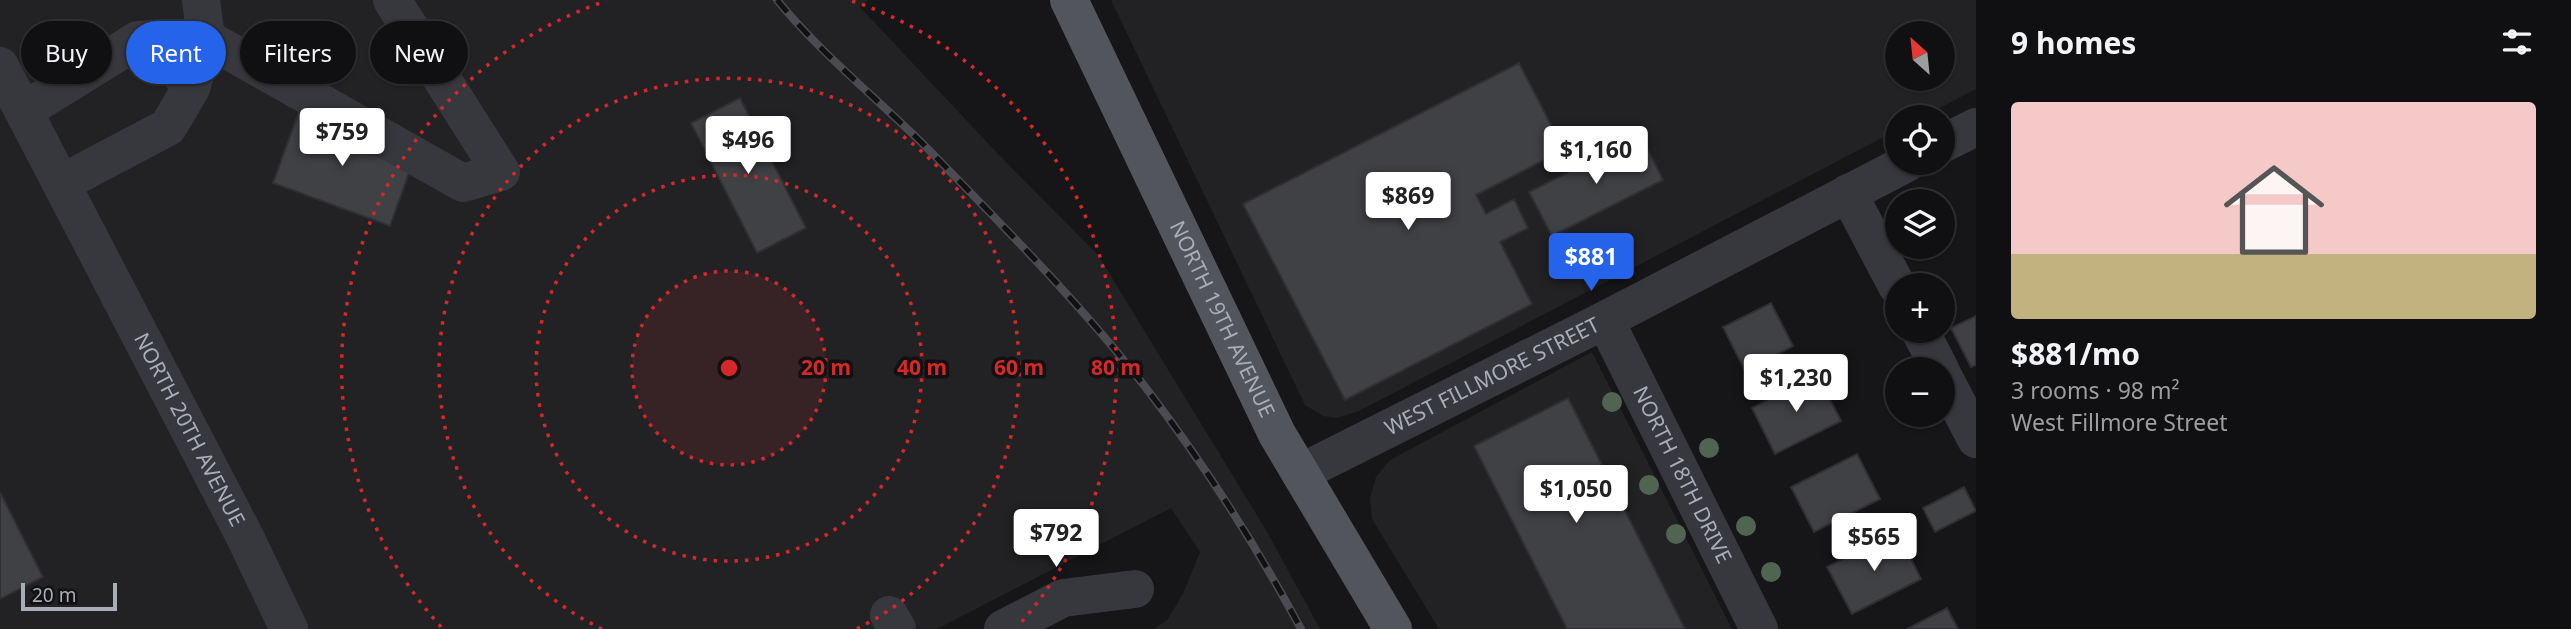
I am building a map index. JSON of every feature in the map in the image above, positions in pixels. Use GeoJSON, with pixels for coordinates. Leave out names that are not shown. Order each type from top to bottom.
{"type":"FeatureCollection","features":[{"type":"Feature","properties":{"kind":"main road","name":"NORTH 19TH AVENUE"},"geometry":{"type":"LineString","coordinates":[[1069,0],[1277,434],[1393,629]]}},
{"type":"Feature","properties":{"kind":"street"},"geometry":{"type":"LineString","coordinates":[[201,0],[204,21]]}},
{"type":"Feature","properties":{"kind":"street"},"geometry":{"type":"LineString","coordinates":[[226,49],[463,183],[501,172],[392,0]]}},
{"type":"Feature","properties":{"kind":"street"},"geometry":{"type":"LineString","coordinates":[[25,110],[138,40],[155,39],[191,88]]}},
{"type":"Feature","properties":{"kind":"street","name":"NORTH 20TH AVENUE"},"geometry":{"type":"LineString","coordinates":[[1,66],[244,535],[289,629]]}},
{"type":"Feature","properties":{"kind":"street"},"geometry":{"type":"LineString","coordinates":[[62,183],[168,127],[192,84]]}},
{"type":"Feature","properties":{"kind":"street"},"geometry":{"type":"LineString","coordinates":[[1955,138],[1976,127]]}},
{"type":"Feature","properties":{"kind":"street","name":"WEST FILLMORE STREET"},"geometry":{"type":"LineString","coordinates":[[1300,472],[1605,320],[1885,174]]}},
{"type":"Feature","properties":{"kind":"street"},"geometry":{"type":"LineString","coordinates":[[1848,193],[1890,273]]}},
{"type":"Feature","properties":{"kind":"street","name":"NORTH 18TH DRIVE"},"geometry":{"type":"LineString","coordinates":[[1605,320],[1759,629]]}},
{"type":"Feature","properties":{"kind":"street"},"geometry":{"type":"LineString","coordinates":[[1955,399],[1976,439]]}},
{"type":"Feature","properties":{"kind":"street"},"geometry":{"type":"LineString","coordinates":[[1003,629],[1063,598],[1135,589]]}},
{"type":"Feature","properties":{"kind":"shaded area"},"geometry":{"type":"Polygon","coordinates":[[[0,0],[869,0],[859,6],[1000,156],[1098,255],[1266,530],[1320,629],[1154,629],[1167,620],[1183,594],[1200,552],[1171,508],[937,629],[0,629],[0,0]]]}},
{"type":"Feature","properties":{"kind":"shaded area"},"geometry":{"type":"Polygon","coordinates":[[[1111,0],[1976,0],[1976,89],[1945,105],[1885,105],[1885,136],[1359,411],[1337,418],[1323,416],[1305,405],[1111,0]]]}},
{"type":"Feature","properties":{"kind":"shaded area"},"geometry":{"type":"Polygon","coordinates":[[[1592,352],[1732,629],[1439,629],[1372,519],[1370,498],[1376,477],[1390,460],[1592,352]]]}},
{"type":"Feature","properties":{"kind":"building"},"geometry":{"type":"Polygon","coordinates":[[[1519,63],[1564,150],[1476,195],[1486,214],[1514,199],[1528,228],[1500,242],[1532,304],[1345,400],[1243,204],[1519,63]]]}},
{"type":"Feature","properties":{"kind":"building"},"geometry":{"type":"Polygon","coordinates":[[[740,98],[806,228],[757,253],[691,123],[740,98]]]}},
{"type":"Feature","properties":{"kind":"building"},"geometry":{"type":"Polygon","coordinates":[[[302,103],[413,162],[390,226],[273,183],[302,103]]]}},
{"type":"Feature","properties":{"kind":"building"},"geometry":{"type":"Polygon","coordinates":[[[1641,135],[1663,180],[1552,236],[1529,192],[1641,135]]]}},
{"type":"Feature","properties":{"kind":"building"},"geometry":{"type":"Polygon","coordinates":[[[1771,303],[1793,346],[1745,371],[1723,327],[1771,303]]]}},
{"type":"Feature","properties":{"kind":"building"},"geometry":{"type":"Polygon","coordinates":[[[1976,316],[1976,365],[1971,367],[1955,336],[1955,326],[1976,316]]]}},
{"type":"Feature","properties":{"kind":"building"},"geometry":{"type":"Polygon","coordinates":[[[1817,374],[1841,421],[1775,454],[1752,408],[1817,374]]]}},
{"type":"Feature","properties":{"kind":"building"},"geometry":{"type":"Polygon","coordinates":[[[1568,398],[1685,629],[1567,629],[1474,446],[1568,398]]]}},
{"type":"Feature","properties":{"kind":"building"},"geometry":{"type":"Polygon","coordinates":[[[1857,454],[1880,499],[1814,532],[1791,487],[1857,454]]]}},
{"type":"Feature","properties":{"kind":"building"},"geometry":{"type":"Polygon","coordinates":[[[1964,487],[1976,511],[1935,532],[1923,508],[1964,487]]]}},
{"type":"Feature","properties":{"kind":"building"},"geometry":{"type":"Polygon","coordinates":[[[0,492],[43,577],[0,599],[0,492]]]}},
{"type":"Feature","properties":{"kind":"building"},"geometry":{"type":"Polygon","coordinates":[[[1897,531],[1921,579],[1852,614],[1827,567],[1897,531]]]}},
{"type":"Feature","properties":{"kind":"building"},"geometry":{"type":"Polygon","coordinates":[[[1947,608],[1958,629],[1907,629],[1947,608]]]}},
{"type":"Feature","properties":{"kind":"railway"},"geometry":{"type":"LineString","coordinates":[[777,0],[831,58],[928,149],[1068,295],[1121,356],[1209,476],[1301,629]]}}]}
